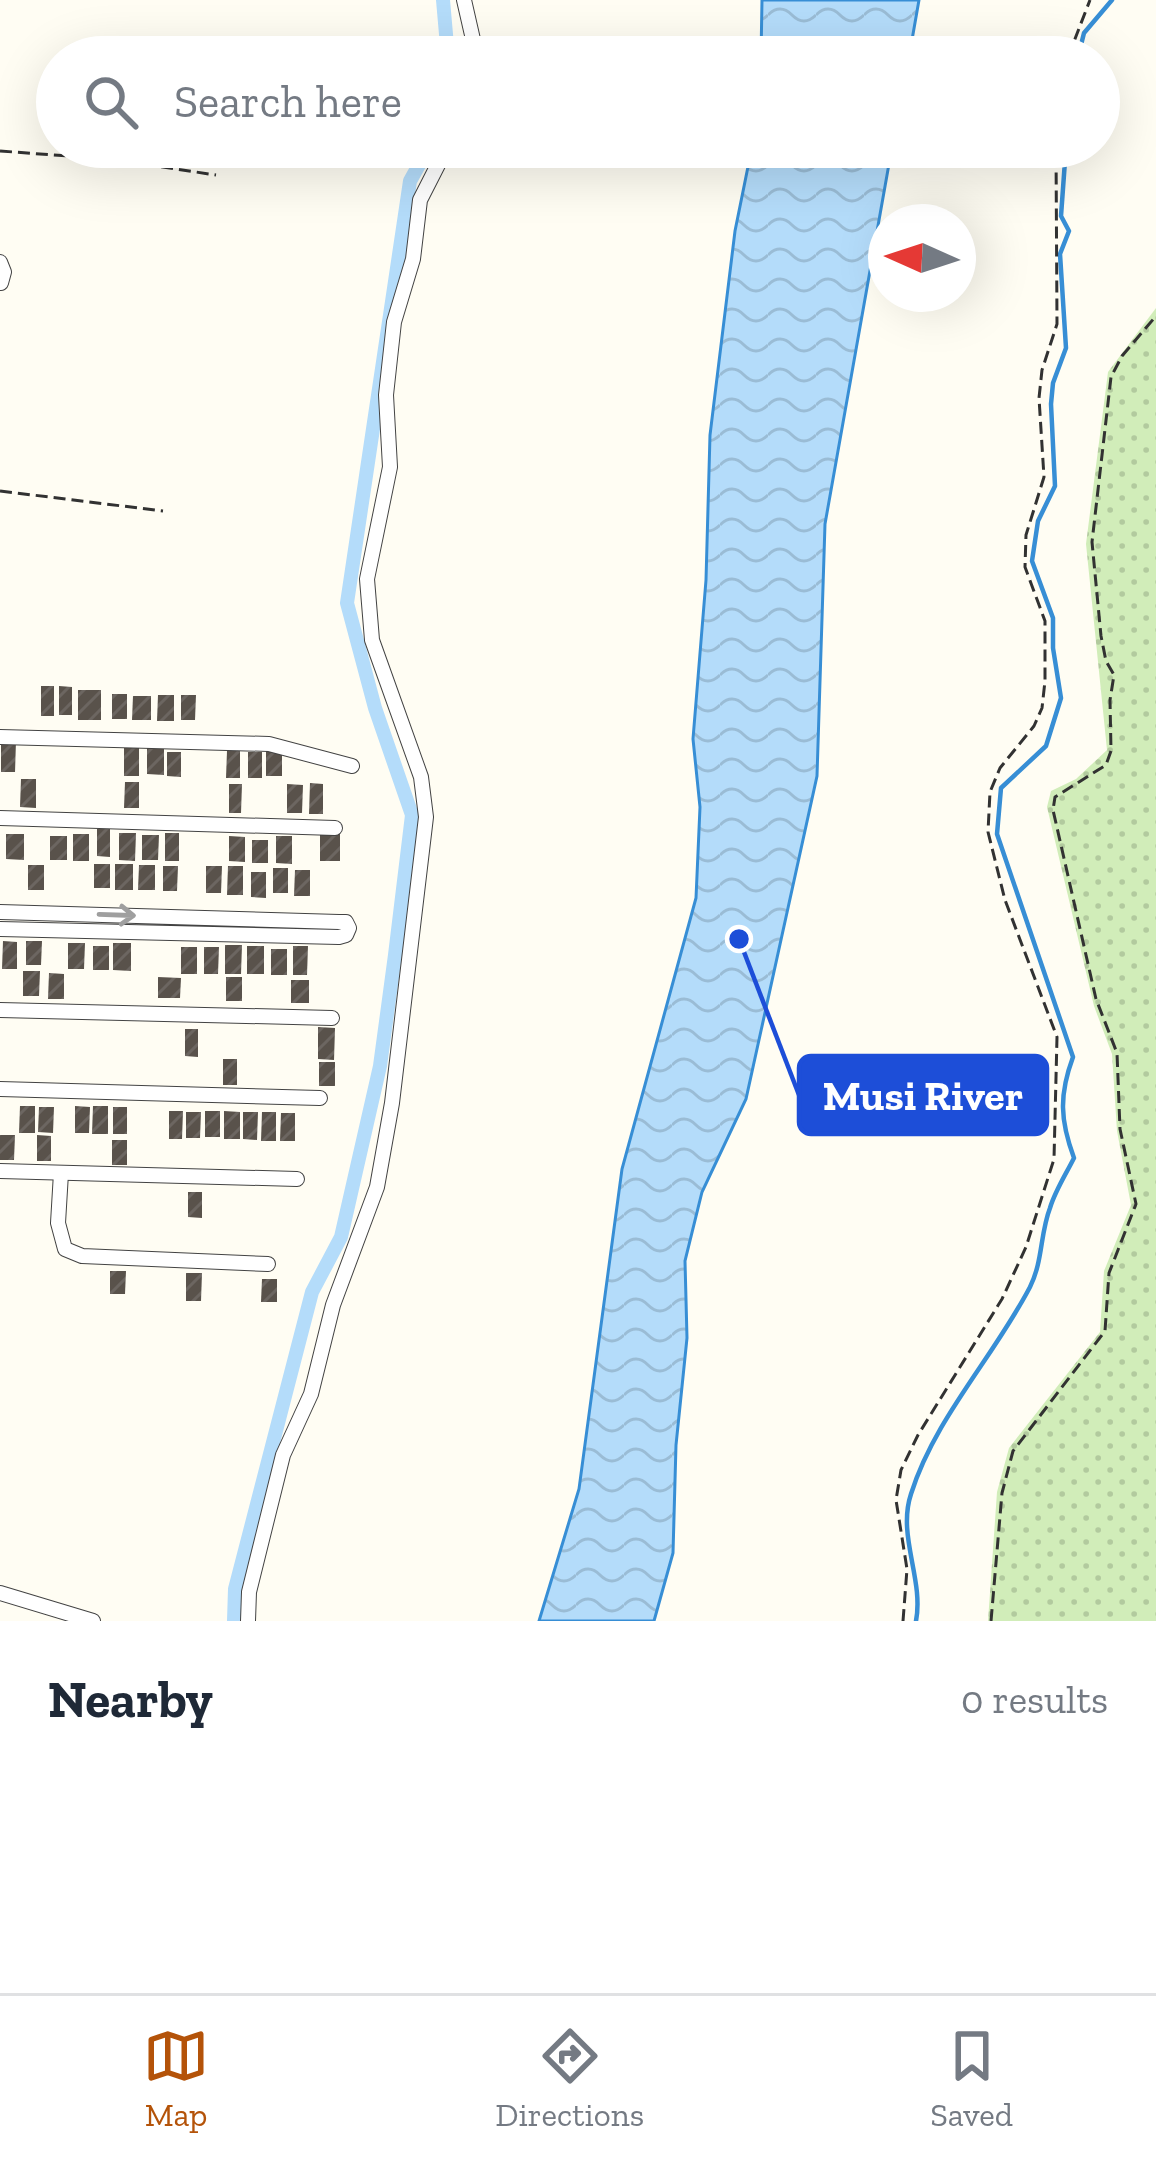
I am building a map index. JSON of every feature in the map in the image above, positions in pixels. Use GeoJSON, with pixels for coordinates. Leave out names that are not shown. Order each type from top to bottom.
{"type":"FeatureCollection","features":[{"type":"Feature","properties":{"kind":"street"},"geometry":{"type":"LineString","coordinates":[[464,0],[472,36]]}},
{"type":"Feature","properties":{"kind":"street"},"geometry":{"type":"LineString","coordinates":[[248,1621],[249,1592],[283,1455],[311,1394],[333,1305],[376,1187],[392,1103],[426,836],[425,797],[372,640],[367,579],[390,467],[386,395],[394,322],[413,260],[420,200],[436,168]]}},
{"type":"Feature","properties":{"kind":"street"},"geometry":{"type":"LineString","coordinates":[[0,262],[1,283]]}},
{"type":"Feature","properties":{"kind":"street"},"geometry":{"type":"LineString","coordinates":[[0,736],[269,744],[352,766]]}},
{"type":"Feature","properties":{"kind":"street"},"geometry":{"type":"LineString","coordinates":[[0,818],[334,829]]}},
{"type":"Feature","properties":{"kind":"street"},"geometry":{"type":"LineString","coordinates":[[0,912],[346,922],[349,928],[339,938],[0,929]]}},
{"type":"Feature","properties":{"kind":"street"},"geometry":{"type":"LineString","coordinates":[[0,1010],[332,1018]]}},
{"type":"Feature","properties":{"kind":"street"},"geometry":{"type":"LineString","coordinates":[[0,1089],[320,1098]]}},
{"type":"Feature","properties":{"kind":"street"},"geometry":{"type":"LineString","coordinates":[[0,1171],[298,1179]]}},
{"type":"Feature","properties":{"kind":"street"},"geometry":{"type":"LineString","coordinates":[[61,1173],[58,1222],[65,1249],[82,1256],[268,1264]]}},
{"type":"Feature","properties":{"kind":"street"},"geometry":{"type":"LineString","coordinates":[[0,1593],[93,1621]]}},
{"type":"Feature","properties":{"kind":"path"},"geometry":{"type":"LineString","coordinates":[[1076,36],[1090,0]]}},
{"type":"Feature","properties":{"kind":"path"},"geometry":{"type":"LineString","coordinates":[[0,151],[36,154]]}},
{"type":"Feature","properties":{"kind":"path"},"geometry":{"type":"LineString","coordinates":[[169,168],[216,175]]}},
{"type":"Feature","properties":{"kind":"path"},"geometry":{"type":"LineString","coordinates":[[903,1621],[907,1569],[896,1500],[901,1470],[1002,1299],[1026,1247],[1054,1159],[1058,1037],[1005,900],[988,832],[990,792],[1000,768],[1034,726],[1043,694],[1046,621],[1025,567],[1026,535],[1044,477],[1042,370],[1057,324],[1056,168]]}},
{"type":"Feature","properties":{"kind":"path"},"geometry":{"type":"LineString","coordinates":[[991,1621],[1002,1493],[1013,1450],[1105,1331],[1109,1273],[1136,1204],[1120,1129],[1117,1053],[1096,999],[1053,810],[1055,797],[1106,765],[1111,751],[1114,675],[1101,636],[1092,542],[1111,377],[1122,356],[1156,316]]}},
{"type":"Feature","properties":{"kind":"path"},"geometry":{"type":"LineString","coordinates":[[0,491],[163,512]]}},
{"type":"Feature","properties":{"kind":"green space"},"geometry":{"type":"Polygon","coordinates":[[[1156,308],[1156,1621],[988,1621],[997,1492],[1009,1448],[1100,1332],[1104,1271],[1131,1205],[1117,1131],[1112,1054],[1094,1006],[1047,807],[1051,791],[1076,779],[1107,750],[1086,544],[1108,372],[1156,308]]]}},
{"type":"Feature","properties":{"kind":"water"},"geometry":{"type":"Polygon","coordinates":[[[762,0],[919,0],[913,36],[761,36],[762,0]]]}},
{"type":"Feature","properties":{"kind":"water"},"geometry":{"type":"Polygon","coordinates":[[[748,168],[888,168],[882,204],[868,204],[868,282],[825,524],[817,776],[746,1099],[702,1192],[685,1261],[687,1338],[676,1445],[673,1553],[654,1621],[539,1621],[579,1489],[622,1169],[696,898],[700,807],[693,739],[706,580],[710,435],[735,231],[748,168]]]}},
{"type":"Feature","properties":{"kind":"building"},"geometry":{"type":"Polygon","coordinates":[[[41,686],[54,686],[54,716],[41,716],[41,686]]]}},
{"type":"Feature","properties":{"kind":"building"},"geometry":{"type":"Polygon","coordinates":[[[59,686],[72,687],[72,715],[59,715],[59,686]]]}},
{"type":"Feature","properties":{"kind":"building"},"geometry":{"type":"Polygon","coordinates":[[[78,690],[101,690],[101,720],[78,720],[78,690]]]}},
{"type":"Feature","properties":{"kind":"building"},"geometry":{"type":"Polygon","coordinates":[[[112,694],[127,694],[127,719],[112,719],[112,694]]]}},
{"type":"Feature","properties":{"kind":"building"},"geometry":{"type":"Polygon","coordinates":[[[158,695],[174,695],[174,721],[157,721],[158,695]]]}},
{"type":"Feature","properties":{"kind":"building"},"geometry":{"type":"Polygon","coordinates":[[[181,695],[196,695],[195,720],[181,720],[181,695]]]}},
{"type":"Feature","properties":{"kind":"building"},"geometry":{"type":"Polygon","coordinates":[[[133,696],[151,696],[151,720],[132,720],[133,696]]]}},
{"type":"Feature","properties":{"kind":"building"},"geometry":{"type":"Polygon","coordinates":[[[1,740],[16,740],[15,772],[1,772],[1,740]]]}},
{"type":"Feature","properties":{"kind":"building"},"geometry":{"type":"Polygon","coordinates":[[[124,746],[139,746],[139,776],[124,776],[124,746]]]}},
{"type":"Feature","properties":{"kind":"building"},"geometry":{"type":"Polygon","coordinates":[[[147,746],[164,746],[164,775],[147,774],[147,746]]]}},
{"type":"Feature","properties":{"kind":"building"},"geometry":{"type":"Polygon","coordinates":[[[266,750],[282,750],[282,776],[266,776],[266,750]]]}},
{"type":"Feature","properties":{"kind":"building"},"geometry":{"type":"Polygon","coordinates":[[[227,751],[240,751],[240,778],[226,778],[227,751]]]}},
{"type":"Feature","properties":{"kind":"building"},"geometry":{"type":"Polygon","coordinates":[[[167,752],[181,752],[181,777],[167,776],[167,752]]]}},
{"type":"Feature","properties":{"kind":"building"},"geometry":{"type":"Polygon","coordinates":[[[248,752],[262,752],[262,778],[248,778],[248,752]]]}},
{"type":"Feature","properties":{"kind":"building"},"geometry":{"type":"Polygon","coordinates":[[[21,779],[36,779],[36,808],[20,807],[21,779]]]}},
{"type":"Feature","properties":{"kind":"building"},"geometry":{"type":"Polygon","coordinates":[[[125,782],[139,782],[139,808],[124,808],[125,782]]]}},
{"type":"Feature","properties":{"kind":"building"},"geometry":{"type":"Polygon","coordinates":[[[310,783],[323,784],[323,814],[309,814],[310,783]]]}},
{"type":"Feature","properties":{"kind":"building"},"geometry":{"type":"Polygon","coordinates":[[[229,784],[242,784],[241,813],[229,813],[229,784]]]}},
{"type":"Feature","properties":{"kind":"building"},"geometry":{"type":"Polygon","coordinates":[[[287,784],[303,785],[302,813],[287,813],[287,784]]]}},
{"type":"Feature","properties":{"kind":"building"},"geometry":{"type":"Polygon","coordinates":[[[97,829],[110,829],[110,857],[97,856],[97,829]]]}},
{"type":"Feature","properties":{"kind":"building"},"geometry":{"type":"Polygon","coordinates":[[[320,832],[340,832],[340,861],[320,861],[320,832]]]}},
{"type":"Feature","properties":{"kind":"building"},"geometry":{"type":"Polygon","coordinates":[[[119,833],[136,833],[135,861],[119,860],[119,833]]]}},
{"type":"Feature","properties":{"kind":"building"},"geometry":{"type":"Polygon","coordinates":[[[165,833],[179,833],[179,861],[165,861],[165,833]]]}},
{"type":"Feature","properties":{"kind":"building"},"geometry":{"type":"Polygon","coordinates":[[[6,834],[24,834],[24,860],[6,859],[6,834]]]}},
{"type":"Feature","properties":{"kind":"building"},"geometry":{"type":"Polygon","coordinates":[[[73,834],[89,834],[89,861],[73,861],[73,834]]]}},
{"type":"Feature","properties":{"kind":"building"},"geometry":{"type":"Polygon","coordinates":[[[142,835],[159,835],[158,860],[142,860],[142,835]]]}},
{"type":"Feature","properties":{"kind":"building"},"geometry":{"type":"Polygon","coordinates":[[[50,836],[67,836],[67,860],[50,860],[50,836]]]}},
{"type":"Feature","properties":{"kind":"building"},"geometry":{"type":"Polygon","coordinates":[[[229,836],[245,837],[245,862],[229,861],[229,836]]]}},
{"type":"Feature","properties":{"kind":"building"},"geometry":{"type":"Polygon","coordinates":[[[276,836],[292,836],[292,864],[276,863],[276,836]]]}},
{"type":"Feature","properties":{"kind":"building"},"geometry":{"type":"Polygon","coordinates":[[[252,840],[268,840],[268,863],[252,863],[252,840]]]}},
{"type":"Feature","properties":{"kind":"building"},"geometry":{"type":"Polygon","coordinates":[[[94,864],[110,864],[110,888],[94,888],[94,864]]]}},
{"type":"Feature","properties":{"kind":"building"},"geometry":{"type":"Polygon","coordinates":[[[115,864],[133,864],[133,890],[115,890],[115,864]]]}},
{"type":"Feature","properties":{"kind":"building"},"geometry":{"type":"Polygon","coordinates":[[[28,865],[44,865],[44,890],[28,890],[28,865]]]}},
{"type":"Feature","properties":{"kind":"building"},"geometry":{"type":"Polygon","coordinates":[[[139,865],[155,865],[155,890],[138,890],[139,865]]]}},
{"type":"Feature","properties":{"kind":"building"},"geometry":{"type":"Polygon","coordinates":[[[163,866],[178,866],[177,891],[163,891],[163,866]]]}},
{"type":"Feature","properties":{"kind":"building"},"geometry":{"type":"Polygon","coordinates":[[[206,866],[222,866],[221,893],[206,893],[206,866]]]}},
{"type":"Feature","properties":{"kind":"building"},"geometry":{"type":"Polygon","coordinates":[[[228,866],[243,866],[243,895],[227,895],[228,866]]]}},
{"type":"Feature","properties":{"kind":"building"},"geometry":{"type":"Polygon","coordinates":[[[273,868],[288,868],[288,893],[273,893],[273,868]]]}},
{"type":"Feature","properties":{"kind":"building"},"geometry":{"type":"Polygon","coordinates":[[[295,870],[310,870],[310,896],[294,896],[295,870]]]}},
{"type":"Feature","properties":{"kind":"building"},"geometry":{"type":"Polygon","coordinates":[[[251,872],[266,872],[266,898],[251,897],[251,872]]]}},
{"type":"Feature","properties":{"kind":"building"},"geometry":{"type":"Polygon","coordinates":[[[3,941],[17,942],[17,969],[2,969],[3,941]]]}},
{"type":"Feature","properties":{"kind":"building"},"geometry":{"type":"Polygon","coordinates":[[[26,941],[42,941],[41,965],[26,965],[26,941]]]}},
{"type":"Feature","properties":{"kind":"building"},"geometry":{"type":"Polygon","coordinates":[[[68,943],[85,943],[84,969],[68,969],[68,943]]]}},
{"type":"Feature","properties":{"kind":"building"},"geometry":{"type":"Polygon","coordinates":[[[113,943],[131,943],[131,971],[113,970],[113,943]]]}},
{"type":"Feature","properties":{"kind":"building"},"geometry":{"type":"Polygon","coordinates":[[[225,945],[242,945],[241,974],[225,974],[225,945]]]}},
{"type":"Feature","properties":{"kind":"building"},"geometry":{"type":"Polygon","coordinates":[[[93,946],[109,946],[109,970],[93,970],[93,946]]]}},
{"type":"Feature","properties":{"kind":"building"},"geometry":{"type":"Polygon","coordinates":[[[247,946],[264,946],[264,974],[247,974],[247,946]]]}},
{"type":"Feature","properties":{"kind":"building"},"geometry":{"type":"Polygon","coordinates":[[[293,946],[308,946],[307,975],[293,975],[293,946]]]}},
{"type":"Feature","properties":{"kind":"building"},"geometry":{"type":"Polygon","coordinates":[[[181,947],[197,947],[197,974],[181,974],[181,947]]]}},
{"type":"Feature","properties":{"kind":"building"},"geometry":{"type":"Polygon","coordinates":[[[204,947],[219,947],[218,974],[204,974],[204,947]]]}},
{"type":"Feature","properties":{"kind":"building"},"geometry":{"type":"Polygon","coordinates":[[[271,949],[287,949],[287,975],[271,975],[271,949]]]}},
{"type":"Feature","properties":{"kind":"building"},"geometry":{"type":"Polygon","coordinates":[[[23,971],[40,971],[39,996],[23,996],[23,971]]]}},
{"type":"Feature","properties":{"kind":"building"},"geometry":{"type":"Polygon","coordinates":[[[49,973],[64,974],[64,999],[48,999],[49,973]]]}},
{"type":"Feature","properties":{"kind":"building"},"geometry":{"type":"Polygon","coordinates":[[[158,977],[181,978],[180,998],[158,998],[158,977]]]}},
{"type":"Feature","properties":{"kind":"building"},"geometry":{"type":"Polygon","coordinates":[[[226,977],[242,977],[242,1001],[226,1001],[226,977]]]}},
{"type":"Feature","properties":{"kind":"building"},"geometry":{"type":"Polygon","coordinates":[[[291,980],[309,980],[309,1003],[291,1003],[291,980]]]}},
{"type":"Feature","properties":{"kind":"building"},"geometry":{"type":"Polygon","coordinates":[[[318,1027],[335,1028],[334,1060],[318,1059],[318,1027]]]}},
{"type":"Feature","properties":{"kind":"building"},"geometry":{"type":"Polygon","coordinates":[[[185,1029],[198,1029],[198,1057],[185,1056],[185,1029]]]}},
{"type":"Feature","properties":{"kind":"building"},"geometry":{"type":"Polygon","coordinates":[[[223,1059],[237,1059],[237,1085],[223,1085],[223,1059]]]}},
{"type":"Feature","properties":{"kind":"building"},"geometry":{"type":"Polygon","coordinates":[[[319,1062],[335,1062],[335,1086],[319,1086],[319,1062]]]}},
{"type":"Feature","properties":{"kind":"building"},"geometry":{"type":"Polygon","coordinates":[[[20,1106],[35,1106],[35,1133],[19,1133],[20,1106]]]}},
{"type":"Feature","properties":{"kind":"building"},"geometry":{"type":"Polygon","coordinates":[[[75,1106],[90,1107],[89,1133],[75,1133],[75,1106]]]}},
{"type":"Feature","properties":{"kind":"building"},"geometry":{"type":"Polygon","coordinates":[[[93,1106],[108,1106],[108,1134],[92,1134],[93,1106]]]}},
{"type":"Feature","properties":{"kind":"building"},"geometry":{"type":"Polygon","coordinates":[[[39,1107],[54,1107],[53,1133],[38,1132],[39,1107]]]}},
{"type":"Feature","properties":{"kind":"building"},"geometry":{"type":"Polygon","coordinates":[[[113,1107],[127,1107],[127,1134],[113,1134],[113,1107]]]}},
{"type":"Feature","properties":{"kind":"building"},"geometry":{"type":"Polygon","coordinates":[[[169,1111],[183,1111],[182,1139],[169,1139],[169,1111]]]}},
{"type":"Feature","properties":{"kind":"building"},"geometry":{"type":"Polygon","coordinates":[[[205,1111],[220,1111],[220,1137],[205,1137],[205,1111]]]}},
{"type":"Feature","properties":{"kind":"building"},"geometry":{"type":"Polygon","coordinates":[[[224,1111],[240,1112],[240,1139],[224,1139],[224,1111]]]}},
{"type":"Feature","properties":{"kind":"building"},"geometry":{"type":"Polygon","coordinates":[[[186,1112],[201,1112],[200,1138],[186,1138],[186,1112]]]}},
{"type":"Feature","properties":{"kind":"building"},"geometry":{"type":"Polygon","coordinates":[[[243,1112],[258,1112],[257,1140],[243,1139],[243,1112]]]}},
{"type":"Feature","properties":{"kind":"building"},"geometry":{"type":"Polygon","coordinates":[[[262,1112],[276,1112],[276,1141],[261,1141],[262,1112]]]}},
{"type":"Feature","properties":{"kind":"building"},"geometry":{"type":"Polygon","coordinates":[[[281,1113],[295,1113],[295,1141],[280,1141],[281,1113]]]}},
{"type":"Feature","properties":{"kind":"building"},"geometry":{"type":"Polygon","coordinates":[[[0,1135],[15,1135],[14,1160],[0,1160],[0,1135]]]}},
{"type":"Feature","properties":{"kind":"building"},"geometry":{"type":"Polygon","coordinates":[[[37,1135],[51,1136],[51,1161],[37,1161],[37,1135]]]}},
{"type":"Feature","properties":{"kind":"building"},"geometry":{"type":"Polygon","coordinates":[[[112,1140],[127,1140],[127,1165],[112,1165],[112,1140]]]}},
{"type":"Feature","properties":{"kind":"building"},"geometry":{"type":"Polygon","coordinates":[[[188,1192],[202,1192],[202,1218],[188,1217],[188,1192]]]}},
{"type":"Feature","properties":{"kind":"building"},"geometry":{"type":"Polygon","coordinates":[[[110,1271],[126,1271],[125,1294],[110,1294],[110,1271]]]}},
{"type":"Feature","properties":{"kind":"building"},"geometry":{"type":"Polygon","coordinates":[[[186,1273],[202,1273],[201,1301],[186,1301],[186,1273]]]}},
{"type":"Feature","properties":{"kind":"building"},"geometry":{"type":"Polygon","coordinates":[[[262,1279],[277,1279],[277,1302],[261,1302],[262,1279]]]}},
{"type":"Feature","properties":{"kind":"waterway"},"geometry":{"type":"LineString","coordinates":[[443,0],[446,36]]}},
{"type":"Feature","properties":{"kind":"waterway"},"geometry":{"type":"LineString","coordinates":[[1083,36],[1112,0]]}},
{"type":"Feature","properties":{"kind":"waterway"},"geometry":{"type":"LineString","coordinates":[[234,1621],[235,1589],[312,1292],[341,1237],[380,1066],[395,955],[412,815],[375,708],[347,603],[410,181],[417,168]]}},
{"type":"Feature","properties":{"kind":"waterway"},"geometry":{"type":"LineString","coordinates":[[916,1621],[917,1589],[907,1526],[911,1494],[949,1414],[1030,1287],[1052,1202],[1074,1158],[1063,1108],[1073,1057],[997,834],[1001,788],[1046,746],[1061,698],[1053,618],[1032,561],[1038,521],[1055,486],[1051,404],[1066,348],[1060,254],[1069,231],[1061,216],[1064,168]]}},
{"type":"Feature","properties":{"kind":"place","name":"Musi River"},"geometry":{"type":"Point","coordinates":[739,939]}}]}
